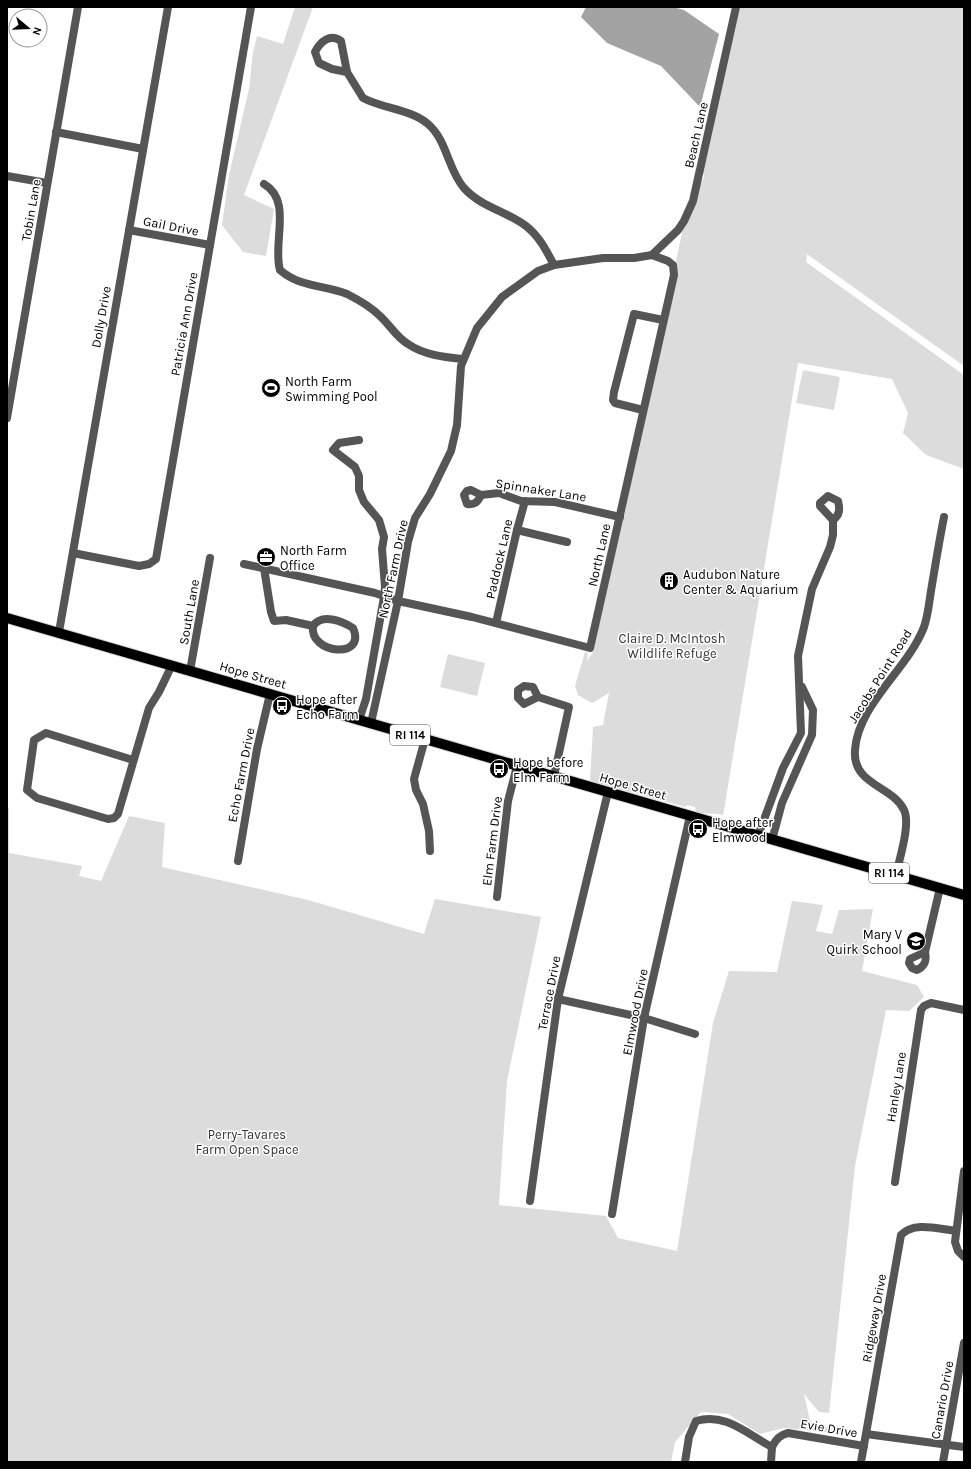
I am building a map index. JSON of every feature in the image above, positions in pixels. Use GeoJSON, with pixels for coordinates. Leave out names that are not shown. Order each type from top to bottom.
{"type":"FeatureCollection","features":[{"type":"Feature","properties":{"kind":"main road","name":"Hope Street"},"geometry":{"type":"LineString","coordinates":[[7,618],[896,875]]}},
{"type":"Feature","properties":{"kind":"main road","name":"RI 114"},"geometry":{"type":"LineString","coordinates":[[896,875],[964,895]]}},
{"type":"Feature","properties":{"kind":"street","name":"Tobin Lane"},"geometry":{"type":"LineString","coordinates":[[7,418],[78,7]]}},
{"type":"Feature","properties":{"kind":"street","name":"Dolly Drive"},"geometry":{"type":"LineString","coordinates":[[59,632],[168,7]]}},
{"type":"Feature","properties":{"kind":"street","name":"Patricia Ann Drive"},"geometry":{"type":"LineString","coordinates":[[73,553],[139,566],[149,564],[156,559],[251,7]]}},
{"type":"Feature","properties":{"kind":"street","name":"Beach Lane"},"geometry":{"type":"LineString","coordinates":[[652,255],[678,230],[693,201],[736,7]]}},
{"type":"Feature","properties":{"kind":"street"},"geometry":{"type":"LineString","coordinates":[[347,72],[332,69],[319,63],[315,52],[318,45],[324,40],[331,38],[337,38],[341,41],[347,72],[363,98],[414,115],[429,126],[435,132],[454,173],[463,187],[473,197],[488,207],[515,219],[533,232],[539,238],[554,265]]}},
{"type":"Feature","properties":{"kind":"street"},"geometry":{"type":"LineString","coordinates":[[56,132],[143,149]]}},
{"type":"Feature","properties":{"kind":"street"},"geometry":{"type":"LineString","coordinates":[[7,176],[48,183]]}},
{"type":"Feature","properties":{"kind":"street"},"geometry":{"type":"LineString","coordinates":[[264,184],[274,193],[279,206],[280,216],[277,253],[280,270],[283,273],[301,283],[347,294],[368,305],[380,316],[397,336],[415,349],[436,356],[463,359]]}},
{"type":"Feature","properties":{"kind":"street","name":"Gail Drive"},"geometry":{"type":"LineString","coordinates":[[129,230],[210,245]]}},
{"type":"Feature","properties":{"kind":"street","name":"North Farm Drive"},"geometry":{"type":"LineString","coordinates":[[371,723],[415,518],[430,494],[453,441],[463,359],[477,328],[502,297],[533,274],[554,265],[602,258],[634,258],[652,255]]}},
{"type":"Feature","properties":{"kind":"street","name":"North Lane"},"geometry":{"type":"LineString","coordinates":[[244,564],[375,593],[398,601],[496,623],[590,648],[674,275],[673,264],[652,255]]}},
{"type":"Feature","properties":{"kind":"street"},"geometry":{"type":"LineString","coordinates":[[643,410],[615,403],[613,400],[614,392],[634,314],[663,320]]}},
{"type":"Feature","properties":{"kind":"street","name":"North Farm Drive"},"geometry":{"type":"LineString","coordinates":[[359,440],[339,443],[334,449],[355,467],[359,476],[359,490],[364,502],[379,520],[384,537],[382,549],[385,587],[366,699],[359,720]]}},
{"type":"Feature","properties":{"kind":"street","name":"Spinnaker Lane"},"geometry":{"type":"LineString","coordinates":[[481,495],[495,492],[526,501],[555,502],[620,517]]}},
{"type":"Feature","properties":{"kind":"street","name":"Paddock Lane"},"geometry":{"type":"LineString","coordinates":[[496,623],[517,530],[526,501]]}},
{"type":"Feature","properties":{"kind":"street","name":"Jacobs Point Road"},"geometry":{"type":"LineString","coordinates":[[896,875],[905,833],[906,820],[904,810],[898,802],[868,780],[860,771],[856,762],[855,750],[862,723],[907,657],[924,627],[944,517]]}},
{"type":"Feature","properties":{"kind":"street"},"geometry":{"type":"LineString","coordinates":[[758,836],[783,768],[800,733],[801,713],[798,656],[812,589],[830,547],[833,535],[833,520]]}},
{"type":"Feature","properties":{"kind":"street"},"geometry":{"type":"LineString","coordinates":[[517,530],[568,542]]}},
{"type":"Feature","properties":{"kind":"street","name":"South Lane"},"geometry":{"type":"LineString","coordinates":[[190,671],[210,558]]}},
{"type":"Feature","properties":{"kind":"street"},"geometry":{"type":"LineString","coordinates":[[264,568],[271,612],[274,621],[286,620],[313,626]]}},
{"type":"Feature","properties":{"kind":"street"},"geometry":{"type":"LineString","coordinates":[[321,619],[346,623],[353,628],[356,635],[356,642],[352,647],[347,649],[323,646],[313,637],[313,626],[321,619]]}},
{"type":"Feature","properties":{"kind":"street"},"geometry":{"type":"LineString","coordinates":[[133,760],[46,734],[34,740],[26,790],[36,798],[108,819],[114,818],[118,814],[149,708],[160,692],[172,665]]}},
{"type":"Feature","properties":{"kind":"street"},"geometry":{"type":"LineString","coordinates":[[772,840],[780,809],[810,742],[814,721],[813,710],[805,695],[799,674]]}},
{"type":"Feature","properties":{"kind":"street","name":"Echo Farm Drive"},"geometry":{"type":"LineString","coordinates":[[238,861],[257,749],[270,694]]}},
{"type":"Feature","properties":{"kind":"street"},"geometry":{"type":"LineString","coordinates":[[538,697],[569,707],[554,776]]}},
{"type":"Feature","properties":{"kind":"street"},"geometry":{"type":"LineString","coordinates":[[798,738],[810,742]]}},
{"type":"Feature","properties":{"kind":"street"},"geometry":{"type":"LineString","coordinates":[[424,739],[414,779],[416,790],[423,804],[429,831],[430,851]]}},
{"type":"Feature","properties":{"kind":"street","name":"Elm Farm Drive"},"geometry":{"type":"LineString","coordinates":[[497,897],[508,801],[517,766]]}},
{"type":"Feature","properties":{"kind":"street"},"geometry":{"type":"LineString","coordinates":[[783,768],[796,772]]}},
{"type":"Feature","properties":{"kind":"street","name":"Terrace Drive"},"geometry":{"type":"LineString","coordinates":[[530,1201],[558,999],[608,792]]}},
{"type":"Feature","properties":{"kind":"street"},"geometry":{"type":"LineString","coordinates":[[770,805],[780,809]]}},
{"type":"Feature","properties":{"kind":"street","name":"Elmwood Drive"},"geometry":{"type":"LineString","coordinates":[[612,1214],[644,1018],[690,816]]}},
{"type":"Feature","properties":{"kind":"street"},"geometry":{"type":"LineString","coordinates":[[926,952],[940,888]]}},
{"type":"Feature","properties":{"kind":"street"},"geometry":{"type":"LineString","coordinates":[[558,999],[644,1018],[695,1034]]}},
{"type":"Feature","properties":{"kind":"street","name":"Hanley Lane"},"geometry":{"type":"LineString","coordinates":[[895,1182],[919,1021],[924,1006],[931,1003],[964,1010]]}},
{"type":"Feature","properties":{"kind":"street"},"geometry":{"type":"LineString","coordinates":[[964,1171],[961,1206],[955,1242],[958,1251],[964,1257]]}},
{"type":"Feature","properties":{"kind":"street","name":"Ridgeway Drive"},"geometry":{"type":"LineString","coordinates":[[861,1462],[901,1235],[906,1230],[913,1227],[956,1231]]}},
{"type":"Feature","properties":{"kind":"street","name":"Canario Drive"},"geometry":{"type":"LineString","coordinates":[[943,1462],[964,1343]]}},
{"type":"Feature","properties":{"kind":"street"},"geometry":{"type":"LineString","coordinates":[[685,1462],[691,1429],[696,1421],[711,1418],[727,1421],[772,1447],[771,1462]]}},
{"type":"Feature","properties":{"kind":"street","name":"Evie Drive"},"geometry":{"type":"LineString","coordinates":[[772,1447],[776,1440],[782,1435],[788,1433],[864,1446]]}},
{"type":"Feature","properties":{"kind":"street"},"geometry":{"type":"LineString","coordinates":[[866,1434],[964,1447]]}},
{"type":"Feature","properties":{"kind":"green space"},"geometry":{"type":"Polygon","coordinates":[[[295,7],[313,7],[244,195],[274,209],[266,256],[243,252],[222,225],[229,175],[249,89],[253,52],[257,36],[283,44],[295,7]]]}},
{"type":"Feature","properties":{"kind":"green space","name":"Claire D. McIntosh Wildlife Refuge"},"geometry":{"type":"Polygon","coordinates":[[[737,7],[964,7],[964,366],[807,254],[806,262],[964,375],[964,469],[926,455],[903,433],[908,413],[892,379],[798,363],[723,815],[696,812],[695,807],[687,805],[686,807],[590,781],[593,727],[603,725],[609,693],[592,703],[578,695],[575,686],[585,652],[588,653],[587,661],[593,652],[696,167],[698,171],[737,7]],[[698,171],[703,181],[704,175],[698,171]]]}},
{"type":"Feature","properties":{"kind":"green space"},"geometry":{"type":"Polygon","coordinates":[[[803,370],[840,377],[834,410],[796,403],[803,370]]]}},
{"type":"Feature","properties":{"kind":"green space"},"geometry":{"type":"Polygon","coordinates":[[[448,654],[485,663],[477,696],[440,687],[448,654]]]}},
{"type":"Feature","properties":{"kind":"green space","name":"Perry-Tavares Farm Open Space"},"geometry":{"type":"Polygon","coordinates":[[[7,808],[9,808],[9,853],[82,866],[79,876],[101,881],[129,816],[165,823],[162,867],[308,900],[424,934],[435,899],[541,917],[507,1081],[499,1205],[606,1216],[618,1238],[677,1251],[713,1023],[729,971],[777,972],[792,901],[823,905],[816,931],[832,934],[839,910],[873,909],[862,971],[917,985],[924,997],[909,1011],[886,1010],[855,1166],[829,1413],[819,1412],[804,1394],[810,1421],[844,1434],[784,1428],[760,1434],[728,1414],[701,1412],[675,1442],[671,1462],[7,1462],[7,808]]]}},
{"type":"Feature","properties":{"kind":"shaded area"},"geometry":{"type":"Polygon","coordinates":[[[586,7],[673,7],[684,10],[719,34],[700,107],[661,66],[607,43],[581,17],[586,7]]]}},
{"type":"Feature","properties":{"kind":"shaded area","name":"North Farm Swimming Pool"},"geometry":{"type":"Polygon","coordinates":[[[262,382],[281,385],[279,395],[261,391],[262,382]]]}},
{"type":"Feature","properties":{"kind":"place","name":"North Farm Swimming Pool"},"geometry":{"type":"Point","coordinates":[271,388]}},
{"type":"Feature","properties":{"kind":"place","name":"North Farm Office"},"geometry":{"type":"Point","coordinates":[266,557]}},
{"type":"Feature","properties":{"kind":"place","name":"Audubon Nature Center & Aquarium"},"geometry":{"type":"Point","coordinates":[669,581]}},
{"type":"Feature","properties":{"kind":"place","name":"Hope after Echo Farm"},"geometry":{"type":"Point","coordinates":[282,706]}},
{"type":"Feature","properties":{"kind":"place","name":"Hope before Elm Farm"},"geometry":{"type":"Point","coordinates":[499,769]}},
{"type":"Feature","properties":{"kind":"place","name":"Hope after Elmwood"},"geometry":{"type":"Point","coordinates":[698,829]}},
{"type":"Feature","properties":{"kind":"place","name":"Mary V Quirk School"},"geometry":{"type":"Point","coordinates":[916,941]}}]}
